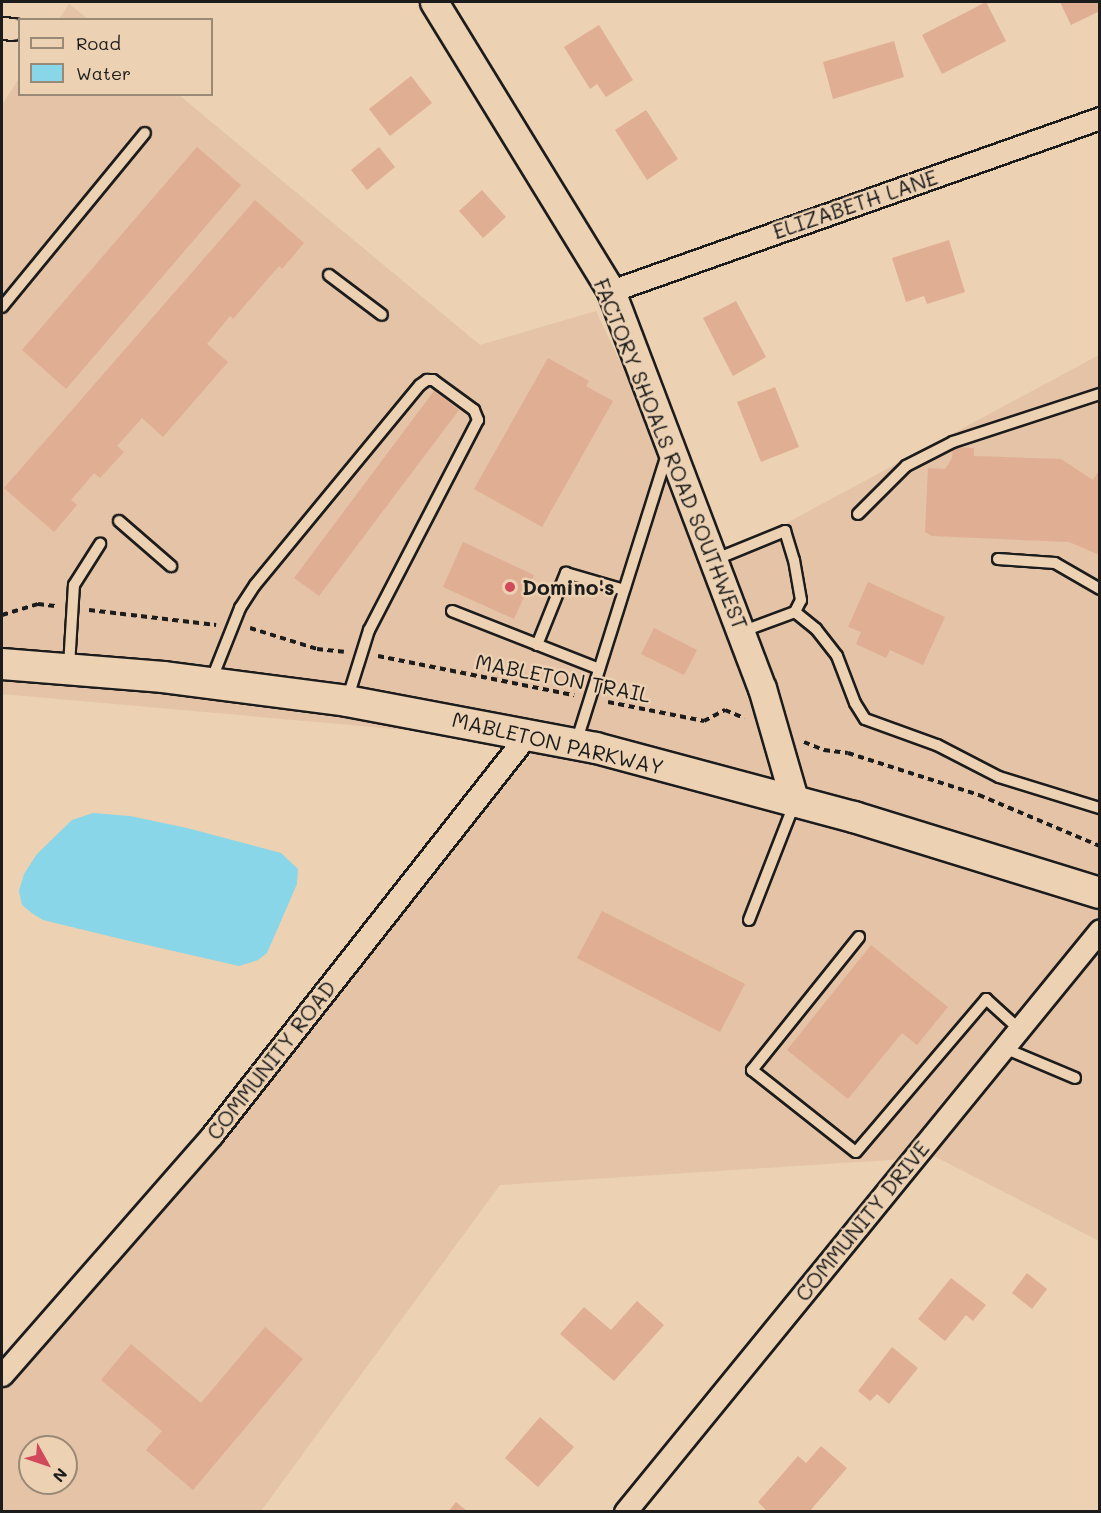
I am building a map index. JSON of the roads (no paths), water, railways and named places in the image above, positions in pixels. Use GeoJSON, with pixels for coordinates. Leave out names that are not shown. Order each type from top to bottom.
{"type":"FeatureCollection","features":[{"type":"Feature","properties":{"kind":"main road","name":"MABLETON PARKWAY"},"geometry":{"type":"LineString","coordinates":[[2,664],[209,683],[347,701],[575,744],[854,817],[1100,893]]}},
{"type":"Feature","properties":{"kind":"street","name":"FACTORY SHOALS ROAD SOUTHWEST"},"geometry":{"type":"LineString","coordinates":[[434,2],[611,291],[762,688],[795,802]]}},
{"type":"Feature","properties":{"kind":"street","name":"ELIZABETH LANE"},"geometry":{"type":"LineString","coordinates":[[611,291],[1100,118]]}},
{"type":"Feature","properties":{"kind":"street","name":"COMMUNITY ROAD"},"geometry":{"type":"LineString","coordinates":[[2,1375],[212,1135],[527,735]]}},
{"type":"Feature","properties":{"kind":"street","name":"COMMUNITY DRIVE"},"geometry":{"type":"LineString","coordinates":[[625,1512],[1100,930]]}},
{"type":"Feature","properties":{"kind":"lane"},"geometry":{"type":"LineString","coordinates":[[2,307],[145,133]]}},
{"type":"Feature","properties":{"kind":"lane"},"geometry":{"type":"LineString","coordinates":[[329,275],[382,315]]}},
{"type":"Feature","properties":{"kind":"lane"},"geometry":{"type":"LineString","coordinates":[[209,683],[240,608],[255,585],[420,385],[427,380],[433,381],[474,410],[478,420],[369,630],[347,701]]}},
{"type":"Feature","properties":{"kind":"lane"},"geometry":{"type":"LineString","coordinates":[[858,514],[906,466],[953,442],[1100,394]]}},
{"type":"Feature","properties":{"kind":"lane"},"geometry":{"type":"LineString","coordinates":[[575,744],[670,445]]}},
{"type":"Feature","properties":{"kind":"lane"},"geometry":{"type":"LineString","coordinates":[[119,521],[171,566]]}},
{"type":"Feature","properties":{"kind":"lane"},"geometry":{"type":"LineString","coordinates":[[713,560],[785,531],[794,560],[801,600],[795,612],[741,632]]}},
{"type":"Feature","properties":{"kind":"lane"},"geometry":{"type":"LineString","coordinates":[[69,669],[74,585],[100,544]]}},
{"type":"Feature","properties":{"kind":"lane"},"geometry":{"type":"LineString","coordinates":[[998,559],[1055,562],[1100,589]]}},
{"type":"Feature","properties":{"kind":"lane"},"geometry":{"type":"LineString","coordinates":[[537,645],[566,573],[624,590]]}},
{"type":"Feature","properties":{"kind":"lane"},"geometry":{"type":"LineString","coordinates":[[452,611],[599,669]]}},
{"type":"Feature","properties":{"kind":"lane"},"geometry":{"type":"LineString","coordinates":[[795,612],[816,629],[837,656],[855,704],[866,719],[937,746],[999,777],[1100,808]]}},
{"type":"Feature","properties":{"kind":"lane"},"geometry":{"type":"LineString","coordinates":[[749,920],[795,802]]}},
{"type":"Feature","properties":{"kind":"lane"},"geometry":{"type":"LineString","coordinates":[[859,938],[752,1070],[856,1152],[986,999],[1019,1029]]}},
{"type":"Feature","properties":{"kind":"lane"},"geometry":{"type":"LineString","coordinates":[[1004,1047],[1075,1078]]}},
{"type":"Feature","properties":{"kind":"water"},"geometry":{"type":"Polygon","coordinates":[[[93,813],[130,816],[187,828],[281,853],[298,869],[297,884],[267,953],[258,960],[239,966],[43,920],[33,914],[22,905],[19,891],[24,874],[37,854],[72,820],[93,813]]]}},
{"type":"Feature","properties":{"kind":"place","name":"Domino's"},"geometry":{"type":"Point","coordinates":[510,587]}}]}
